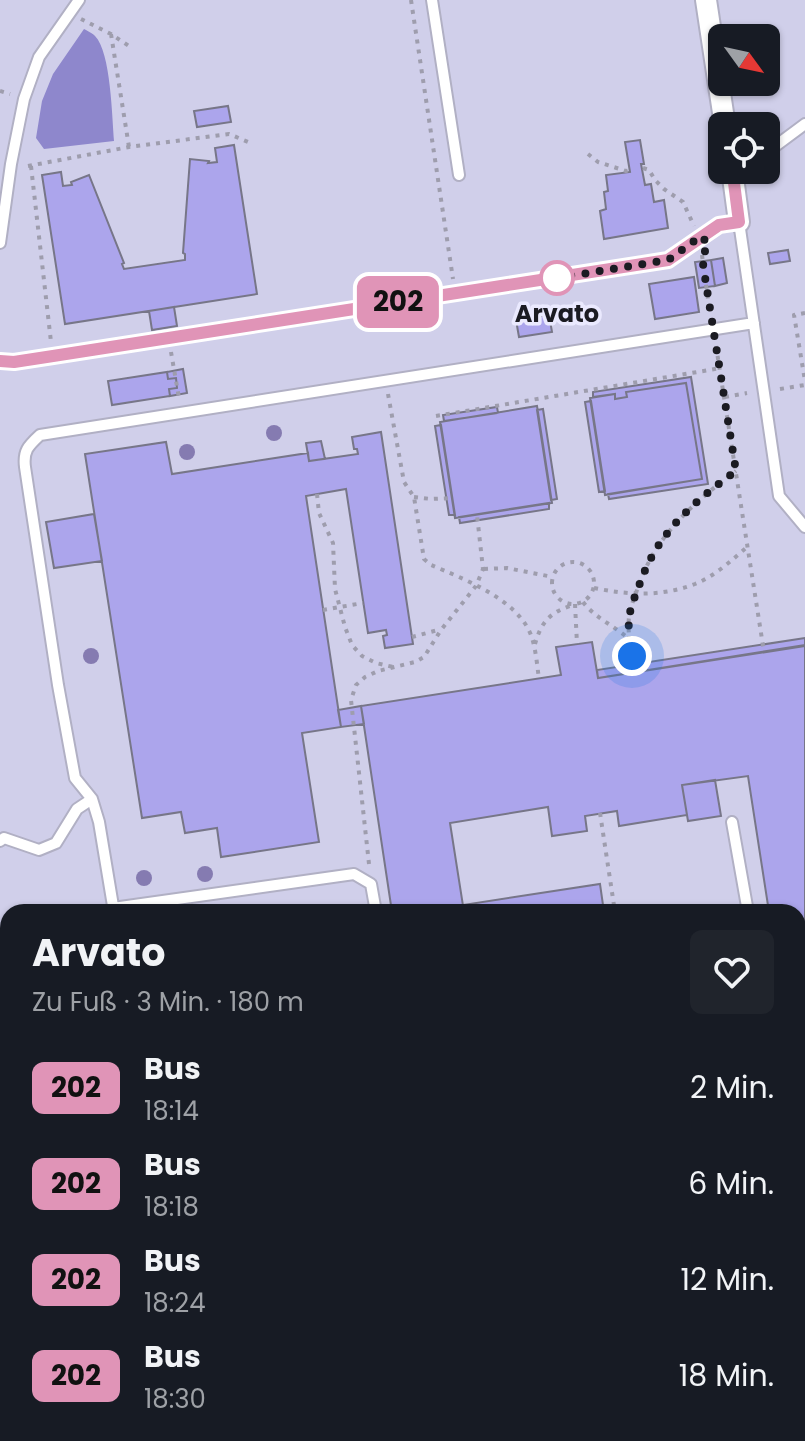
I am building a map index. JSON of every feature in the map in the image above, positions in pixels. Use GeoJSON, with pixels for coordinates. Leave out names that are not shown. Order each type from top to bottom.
{"type":"FeatureCollection","features":[{"type":"Feature","properties":{"kind":"street"},"geometry":{"type":"LineString","coordinates":[[706,0],[723,112]]}},
{"type":"Feature","properties":{"kind":"street"},"geometry":{"type":"LineString","coordinates":[[736,184],[739,222]]}},
{"type":"Feature","properties":{"kind":"lane"},"geometry":{"type":"LineString","coordinates":[[0,243],[24,99],[39,57],[79,0]]}},
{"type":"Feature","properties":{"kind":"lane"},"geometry":{"type":"LineString","coordinates":[[432,0],[459,175]]}},
{"type":"Feature","properties":{"kind":"lane"},"geometry":{"type":"LineString","coordinates":[[780,143],[805,124]]}},
{"type":"Feature","properties":{"kind":"lane"},"geometry":{"type":"LineString","coordinates":[[0,361],[14,362],[668,260],[719,225],[739,222],[779,496],[805,527]]}},
{"type":"Feature","properties":{"kind":"lane"},"geometry":{"type":"LineString","coordinates":[[113,904],[99,822],[92,799],[75,778],[58,685],[24,456],[29,445],[40,435],[754,323]]}},
{"type":"Feature","properties":{"kind":"lane"},"geometry":{"type":"LineString","coordinates":[[0,841],[4,838],[39,850],[56,843],[77,809],[92,799]]}},
{"type":"Feature","properties":{"kind":"lane"},"geometry":{"type":"LineString","coordinates":[[732,822],[747,904]]}},
{"type":"Feature","properties":{"kind":"lane"},"geometry":{"type":"LineString","coordinates":[[154,904],[354,874],[371,884],[375,904]]}},
{"type":"Feature","properties":{"kind":"path"},"geometry":{"type":"LineString","coordinates":[[411,0],[456,293]]}},
{"type":"Feature","properties":{"kind":"path"},"geometry":{"type":"LineString","coordinates":[[68,13],[129,46]]}},
{"type":"Feature","properties":{"kind":"path"},"geometry":{"type":"LineString","coordinates":[[111,34],[129,147]]}},
{"type":"Feature","properties":{"kind":"path"},"geometry":{"type":"LineString","coordinates":[[11,164],[31,166],[129,147],[229,134],[253,144]]}},
{"type":"Feature","properties":{"kind":"path"},"geometry":{"type":"LineString","coordinates":[[588,154],[598,162],[630,170]]}},
{"type":"Feature","properties":{"kind":"path"},"geometry":{"type":"LineString","coordinates":[[31,166],[53,356]]}},
{"type":"Feature","properties":{"kind":"path"},"geometry":{"type":"LineString","coordinates":[[643,168],[649,170],[664,189],[683,202],[709,245],[702,256],[764,652]]}},
{"type":"Feature","properties":{"kind":"path"},"geometry":{"type":"LineString","coordinates":[[725,397],[805,383],[794,315],[805,313]]}},
{"type":"Feature","properties":{"kind":"path"},"geometry":{"type":"LineString","coordinates":[[169,338],[181,413]]}},
{"type":"Feature","properties":{"kind":"path"},"geometry":{"type":"LineString","coordinates":[[436,416],[721,368]]}},
{"type":"Feature","properties":{"kind":"path"},"geometry":{"type":"LineString","coordinates":[[386,381],[404,482],[414,497],[424,559],[498,598],[513,610],[526,626],[534,646],[539,679]]}},
{"type":"Feature","properties":{"kind":"path"},"geometry":{"type":"LineString","coordinates":[[635,672],[629,615],[642,574],[678,519],[736,471]]}},
{"type":"Feature","properties":{"kind":"path"},"geometry":{"type":"LineString","coordinates":[[317,494],[319,513],[333,543],[335,589],[352,645],[362,656],[397,668]]}},
{"type":"Feature","properties":{"kind":"path"},"geometry":{"type":"LineString","coordinates":[[414,497],[452,498]]}},
{"type":"Feature","properties":{"kind":"path"},"geometry":{"type":"LineString","coordinates":[[371,884],[351,700],[356,685],[365,677],[424,657],[476,586],[483,569],[477,515]]}},
{"type":"Feature","properties":{"kind":"path"},"geometry":{"type":"LineString","coordinates":[[594,588],[635,595],[666,592],[697,584],[747,547]]}},
{"type":"Feature","properties":{"kind":"path"},"geometry":{"type":"LineString","coordinates":[[534,646],[540,628],[548,617],[560,609],[574,605],[583,602],[591,595],[594,582],[589,569],[578,563],[559,568],[552,586],[554,593],[565,603],[574,605]]}},
{"type":"Feature","properties":{"kind":"path"},"geometry":{"type":"LineString","coordinates":[[483,569],[507,568],[553,577]]}},
{"type":"Feature","properties":{"kind":"path"},"geometry":{"type":"LineString","coordinates":[[583,602],[630,640]]}},
{"type":"Feature","properties":{"kind":"path"},"geometry":{"type":"LineString","coordinates":[[323,610],[363,603]]}},
{"type":"Feature","properties":{"kind":"path"},"geometry":{"type":"LineString","coordinates":[[574,605],[577,644]]}},
{"type":"Feature","properties":{"kind":"path"},"geometry":{"type":"LineString","coordinates":[[412,637],[441,630]]}},
{"type":"Feature","properties":{"kind":"path"},"geometry":{"type":"LineString","coordinates":[[600,813],[614,904]]}},
{"type":"Feature","properties":{"kind":"shaded area"},"geometry":{"type":"Polygon","coordinates":[[[0,0],[805,0],[805,904],[0,904],[0,0]]]}},
{"type":"Feature","properties":{"kind":"shaded area"},"geometry":{"type":"Polygon","coordinates":[[[84,29],[95,36],[104,56],[110,86],[114,141],[44,149],[36,138],[42,101],[53,74],[84,29]]]}},
{"type":"Feature","properties":{"kind":"building"},"geometry":{"type":"Polygon","coordinates":[[[228,106],[231,122],[197,127],[194,111],[228,106]]]}},
{"type":"Feature","properties":{"kind":"building"},"geometry":{"type":"Polygon","coordinates":[[[640,140],[645,185],[651,184],[654,202],[664,200],[668,228],[604,239],[600,211],[606,209],[606,175],[630,172],[625,142],[640,140]]]}},
{"type":"Feature","properties":{"kind":"building"},"geometry":{"type":"Polygon","coordinates":[[[234,145],[257,294],[65,324],[42,175],[61,172],[63,186],[72,185],[71,182],[89,175],[124,269],[185,260],[190,159],[217,162],[215,148],[234,145]]]}},
{"type":"Feature","properties":{"kind":"building"},"geometry":{"type":"Polygon","coordinates":[[[788,250],[790,261],[770,264],[768,253],[788,250]]]}},
{"type":"Feature","properties":{"kind":"building"},"geometry":{"type":"Polygon","coordinates":[[[723,258],[727,283],[715,286],[711,260],[723,258]]]}},
{"type":"Feature","properties":{"kind":"building"},"geometry":{"type":"Polygon","coordinates":[[[711,260],[715,286],[699,288],[695,262],[711,260]]]}},
{"type":"Feature","properties":{"kind":"building"},"geometry":{"type":"Polygon","coordinates":[[[694,277],[699,312],[655,319],[649,284],[694,277]]]}},
{"type":"Feature","properties":{"kind":"building"},"geometry":{"type":"Polygon","coordinates":[[[174,307],[177,326],[152,330],[149,311],[174,307]]]}},
{"type":"Feature","properties":{"kind":"building"},"geometry":{"type":"Polygon","coordinates":[[[549,315],[552,332],[519,337],[516,320],[549,315]]]}},
{"type":"Feature","properties":{"kind":"building"},"geometry":{"type":"Polygon","coordinates":[[[183,369],[187,393],[170,396],[169,389],[177,388],[176,378],[168,379],[167,372],[183,369]]]}},
{"type":"Feature","properties":{"kind":"building"},"geometry":{"type":"Polygon","coordinates":[[[167,372],[168,379],[176,378],[177,388],[169,389],[170,396],[112,405],[108,381],[167,372]]]}},
{"type":"Feature","properties":{"kind":"building"},"geometry":{"type":"Polygon","coordinates":[[[691,377],[708,484],[609,499],[608,494],[702,479],[686,383],[626,392],[627,397],[615,399],[615,394],[593,397],[593,392],[691,377]]]}},
{"type":"Feature","properties":{"kind":"building"},"geometry":{"type":"Polygon","coordinates":[[[686,383],[702,479],[605,495],[590,398],[615,394],[615,399],[627,397],[626,392],[686,383]]]}},
{"type":"Feature","properties":{"kind":"building"},"geometry":{"type":"Polygon","coordinates":[[[591,401],[605,491],[599,492],[585,402],[591,401]]]}},
{"type":"Feature","properties":{"kind":"building"},"geometry":{"type":"Polygon","coordinates":[[[537,406],[552,503],[455,518],[440,422],[537,406]]]}},
{"type":"Feature","properties":{"kind":"building"},"geometry":{"type":"Polygon","coordinates":[[[497,407],[498,413],[444,421],[443,415],[497,407]]]}},
{"type":"Feature","properties":{"kind":"building"},"geometry":{"type":"Polygon","coordinates":[[[543,409],[557,499],[551,500],[537,410],[543,409]]]}},
{"type":"Feature","properties":{"kind":"building"},"geometry":{"type":"Polygon","coordinates":[[[441,425],[455,515],[449,515],[435,426],[441,425]]]}},
{"type":"Feature","properties":{"kind":"building"},"geometry":{"type":"Polygon","coordinates":[[[381,432],[413,644],[385,648],[383,636],[387,635],[386,630],[368,633],[346,489],[306,496],[341,727],[302,733],[319,842],[221,857],[217,828],[185,833],[181,812],[142,818],[85,454],[166,442],[172,474],[308,453],[309,461],[358,454],[352,437],[381,432]]]}},
{"type":"Feature","properties":{"kind":"building"},"geometry":{"type":"Polygon","coordinates":[[[321,441],[325,459],[309,461],[306,443],[321,441]]]}},
{"type":"Feature","properties":{"kind":"building"},"geometry":{"type":"Polygon","coordinates":[[[549,503],[549,509],[460,523],[459,517],[549,503]]]}},
{"type":"Feature","properties":{"kind":"building"},"geometry":{"type":"Polygon","coordinates":[[[94,514],[102,561],[54,568],[46,522],[94,514]]]}},
{"type":"Feature","properties":{"kind":"building"},"geometry":{"type":"Polygon","coordinates":[[[805,638],[805,646],[598,678],[597,670],[805,638]]]}},
{"type":"Feature","properties":{"kind":"building"},"geometry":{"type":"Polygon","coordinates":[[[592,642],[598,678],[805,645],[805,904],[768,904],[748,776],[682,785],[687,815],[619,826],[617,811],[585,816],[587,831],[552,836],[548,807],[450,823],[463,904],[391,904],[361,706],[561,675],[556,647],[592,642]]]}},
{"type":"Feature","properties":{"kind":"building"},"geometry":{"type":"Polygon","coordinates":[[[361,706],[364,724],[341,727],[338,710],[361,706]]]}},
{"type":"Feature","properties":{"kind":"building"},"geometry":{"type":"Polygon","coordinates":[[[715,780],[721,816],[688,821],[682,785],[715,780]]]}},
{"type":"Feature","properties":{"kind":"building"},"geometry":{"type":"Polygon","coordinates":[[[600,884],[603,904],[470,904],[600,884]]]}},
{"type":"Feature","properties":{"kind":"bus line","name":"202"},"geometry":{"type":"LineString","coordinates":[[0,361],[14,362],[668,260],[719,225],[739,222],[734,184]]}},
{"type":"Feature","properties":{"kind":"place","name":"Arvato"},"geometry":{"type":"Point","coordinates":[557,278]}},
{"type":"Feature","properties":{"kind":"route"},"geometry":{"type":"LineString","coordinates":[[557,278],[668,260],[701,236],[709,245],[702,256],[736,471],[678,519],[642,574],[629,615],[632,656]]}}]}
